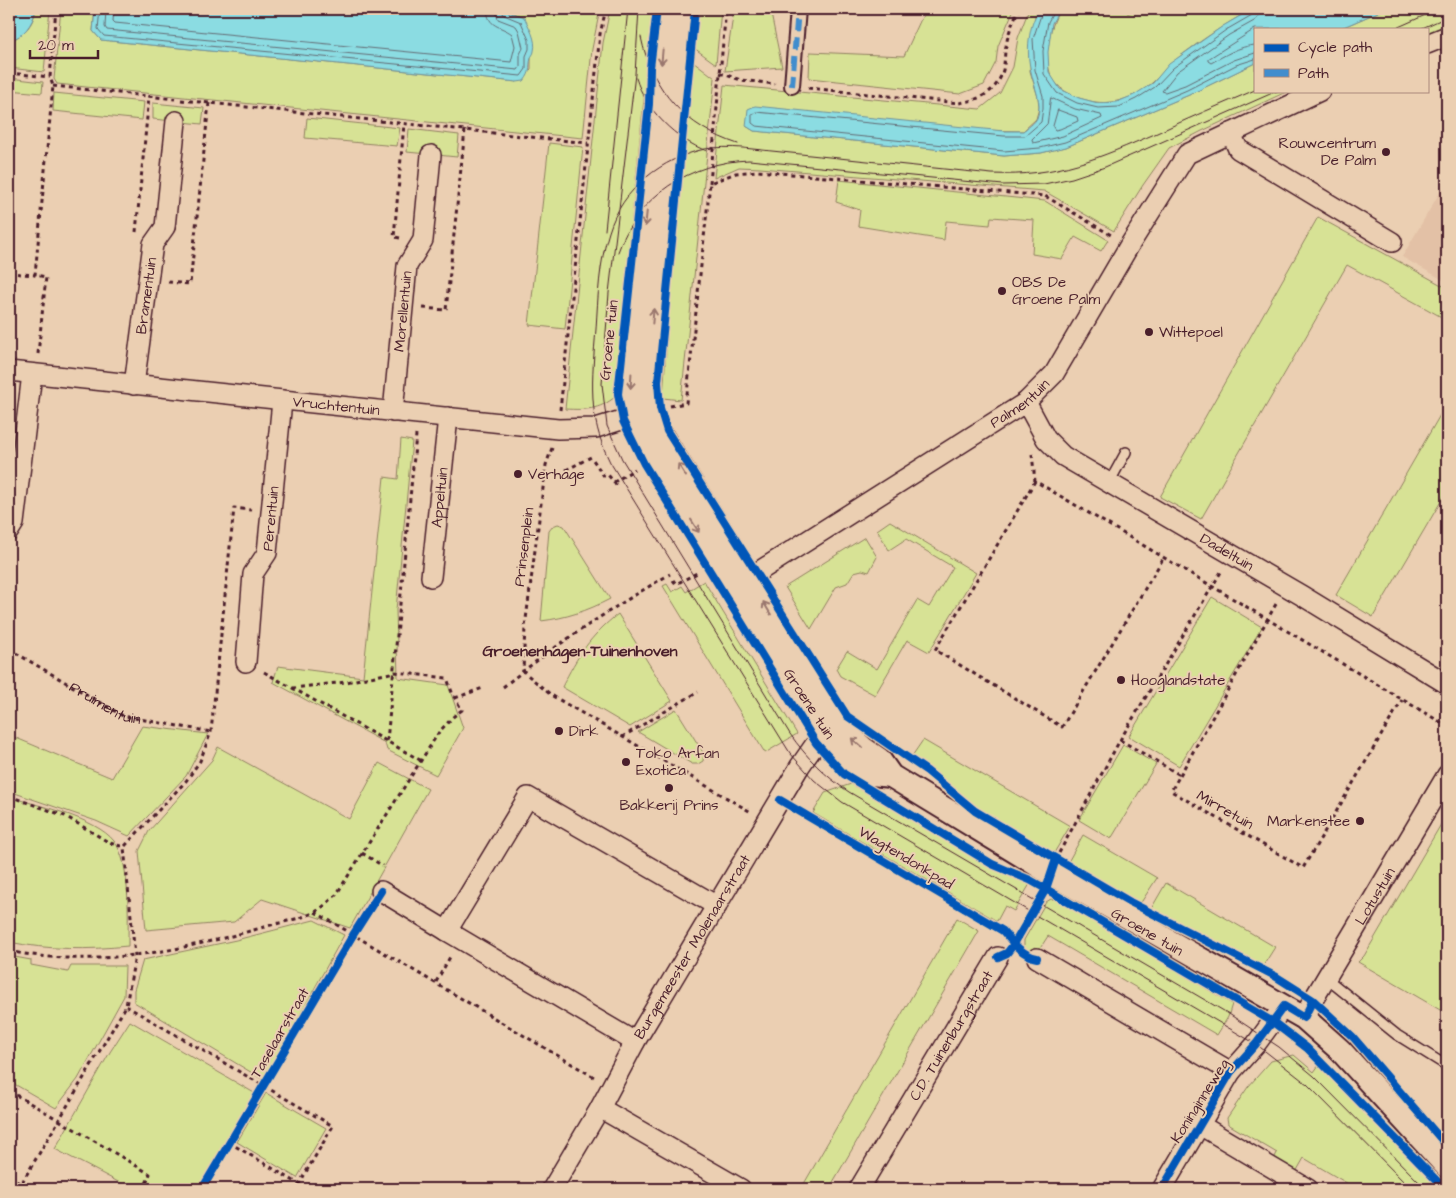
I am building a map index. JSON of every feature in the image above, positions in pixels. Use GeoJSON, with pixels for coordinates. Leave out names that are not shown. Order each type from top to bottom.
{"type":"FeatureCollection","features":[{"type":"Feature","properties":{"kind":"street","name":"Groene tuin"},"geometry":{"type":"LineString","coordinates":[[666,9],[630,385],[647,412],[742,583],[831,730],[841,753],[872,774],[892,776],[1052,874],[1304,1018],[1340,1050],[1447,1167]]}},
{"type":"Feature","properties":{"kind":"street","name":"Groene tuin"},"geometry":{"type":"LineString","coordinates":[[685,9],[661,238],[647,388],[647,412],[642,440],[652,457],[742,583]]}},
{"type":"Feature","properties":{"kind":"street"},"geometry":{"type":"LineString","coordinates":[[792,86],[798,9]]}},
{"type":"Feature","properties":{"kind":"street"},"geometry":{"type":"LineString","coordinates":[[1428,44],[1447,36]]}},
{"type":"Feature","properties":{"kind":"street","name":"Palmentuin"},"geometry":{"type":"LineString","coordinates":[[742,583],[1026,402],[1054,374],[1129,246],[1187,154],[1318,92]]}},
{"type":"Feature","properties":{"kind":"street","name":"Bramentuin"},"geometry":{"type":"LineString","coordinates":[[134,385],[153,244],[165,227],[176,121]]}},
{"type":"Feature","properties":{"kind":"street"},"geometry":{"type":"LineString","coordinates":[[1231,133],[1238,149],[1392,242]]}},
{"type":"Feature","properties":{"kind":"street","name":"Morellentuin"},"geometry":{"type":"LineString","coordinates":[[392,412],[407,266],[423,240],[431,155]]}},
{"type":"Feature","properties":{"kind":"street","name":"Vruchtentuin"},"geometry":{"type":"LineString","coordinates":[[9,371],[558,429],[596,428],[647,412]]}},
{"type":"Feature","properties":{"kind":"street"},"geometry":{"type":"LineString","coordinates":[[9,531],[14,523],[34,374]]}},
{"type":"Feature","properties":{"kind":"street","name":"Perentuin"},"geometry":{"type":"LineString","coordinates":[[246,662],[253,574],[267,553],[282,401]]}},
{"type":"Feature","properties":{"kind":"street","name":"Dadeltuin"},"geometry":{"type":"LineString","coordinates":[[1026,402],[1046,439],[1063,456],[1231,554],[1447,684]]}},
{"type":"Feature","properties":{"kind":"street","name":"Appeltuin"},"geometry":{"type":"LineString","coordinates":[[431,577],[448,417]]}},
{"type":"Feature","properties":{"kind":"street","name":"Burgemeester Molenaarstraat"},"geometry":{"type":"LineString","coordinates":[[552,1189],[600,1108],[635,1042],[806,756],[831,730]]}},
{"type":"Feature","properties":{"kind":"street","name":"Lotustuin"},"geometry":{"type":"LineString","coordinates":[[1304,1018],[1447,775]]}},
{"type":"Feature","properties":{"kind":"street"},"geometry":{"type":"LineString","coordinates":[[454,935],[528,797],[717,906]]}},
{"type":"Feature","properties":{"kind":"street"},"geometry":{"type":"LineString","coordinates":[[381,891],[635,1042]]}},
{"type":"Feature","properties":{"kind":"street","name":"C.D. Tuinenburgstraat"},"geometry":{"type":"LineString","coordinates":[[859,1189],[998,957]]}},
{"type":"Feature","properties":{"kind":"street","name":"Koninginneweg"},"geometry":{"type":"LineString","coordinates":[[1037,958],[1231,1072]]}},
{"type":"Feature","properties":{"kind":"street","name":"Koninginneweg"},"geometry":{"type":"LineString","coordinates":[[1162,1189],[1231,1072],[1259,1040],[1284,1006]]}},
{"type":"Feature","properties":{"kind":"street"},"geometry":{"type":"LineString","coordinates":[[600,1108],[741,1189]]}},
{"type":"Feature","properties":{"kind":"street"},"geometry":{"type":"LineString","coordinates":[[1200,1125],[1308,1189]]}},
{"type":"Feature","properties":{"kind":"lane"},"geometry":{"type":"LineString","coordinates":[[1109,483],[1126,452]]}},
{"type":"Feature","properties":{"kind":"lane"},"geometry":{"type":"LineString","coordinates":[[1326,978],[1397,1035],[1447,1066]]}},
{"type":"Feature","properties":{"kind":"path"},"geometry":{"type":"LineString","coordinates":[[35,275],[53,86],[50,77],[56,9]]}},
{"type":"Feature","properties":{"kind":"path"},"geometry":{"type":"LineString","coordinates":[[647,412],[686,404],[710,183],[726,9]]}},
{"type":"Feature","properties":{"kind":"path"},"geometry":{"type":"LineString","coordinates":[[720,73],[741,80],[792,86],[959,103],[972,101],[990,92],[1000,78],[1010,28],[1019,9]]}},
{"type":"Feature","properties":{"kind":"path"},"geometry":{"type":"LineString","coordinates":[[9,73],[50,77]]}},
{"type":"Feature","properties":{"kind":"path"},"geometry":{"type":"LineString","coordinates":[[53,86],[588,143]]}},
{"type":"Feature","properties":{"kind":"path"},"geometry":{"type":"LineString","coordinates":[[149,96],[135,242],[153,244]]}},
{"type":"Feature","properties":{"kind":"path"},"geometry":{"type":"LineString","coordinates":[[149,280],[190,284],[209,103]]}},
{"type":"Feature","properties":{"kind":"path"},"geometry":{"type":"LineString","coordinates":[[404,124],[394,237],[423,240]]}},
{"type":"Feature","properties":{"kind":"path"},"geometry":{"type":"LineString","coordinates":[[403,306],[446,310],[465,130]]}},
{"type":"Feature","properties":{"kind":"path"},"geometry":{"type":"LineString","coordinates":[[710,183],[736,172],[757,170],[1046,196],[1129,246]]}},
{"type":"Feature","properties":{"kind":"path"},"geometry":{"type":"LineString","coordinates":[[9,273],[46,277],[34,374]]}},
{"type":"Feature","properties":{"kind":"path"},"geometry":{"type":"LineString","coordinates":[[387,741],[418,415]]}},
{"type":"Feature","properties":{"kind":"path"},"geometry":{"type":"LineString","coordinates":[[1032,451],[1035,481],[935,650],[1062,727],[1164,557]]}},
{"type":"Feature","properties":{"kind":"path"},"geometry":{"type":"LineString","coordinates":[[614,482],[652,457]]}},
{"type":"Feature","properties":{"kind":"path"},"geometry":{"type":"LineString","coordinates":[[566,470],[591,458],[604,476],[608,475],[618,489]]}},
{"type":"Feature","properties":{"kind":"path"},"geometry":{"type":"LineString","coordinates":[[1035,481],[1447,726]]}},
{"type":"Feature","properties":{"kind":"path"},"geometry":{"type":"LineString","coordinates":[[9,1177],[21,1184],[126,1006],[135,956],[124,847],[186,781],[200,761],[211,732],[234,508],[271,512]]}},
{"type":"Feature","properties":{"kind":"path"},"geometry":{"type":"LineString","coordinates":[[1056,858],[1120,740],[1231,554]]}},
{"type":"Feature","properties":{"kind":"path"},"geometry":{"type":"LineString","coordinates":[[673,580],[676,584],[700,572]]}},
{"type":"Feature","properties":{"kind":"path"},"geometry":{"type":"LineString","coordinates":[[503,687],[523,671],[637,593],[670,574]]}},
{"type":"Feature","properties":{"kind":"path"},"geometry":{"type":"LineString","coordinates":[[219,661],[246,662],[420,760]]}},
{"type":"Feature","properties":{"kind":"path"},"geometry":{"type":"LineString","coordinates":[[523,671],[550,695],[767,822]]}},
{"type":"Feature","properties":{"kind":"path"},"geometry":{"type":"LineString","coordinates":[[9,951],[32,956],[72,959],[135,956],[233,936],[315,912],[336,895],[439,732],[462,710],[446,678],[395,672],[346,682],[293,688]]}},
{"type":"Feature","properties":{"kind":"path"},"geometry":{"type":"LineString","coordinates":[[455,698],[483,688]]}},
{"type":"Feature","properties":{"kind":"path"},"geometry":{"type":"LineString","coordinates":[[622,737],[698,692]]}},
{"type":"Feature","properties":{"kind":"path"},"geometry":{"type":"LineString","coordinates":[[1120,740],[1180,775]]}},
{"type":"Feature","properties":{"kind":"path"},"geometry":{"type":"LineString","coordinates":[[9,796],[65,816],[110,843],[124,847]]}},
{"type":"Feature","properties":{"kind":"path"},"geometry":{"type":"LineString","coordinates":[[362,853],[383,866]]}},
{"type":"Feature","properties":{"kind":"path"},"geometry":{"type":"LineString","coordinates":[[1048,854],[1064,863]]}},
{"type":"Feature","properties":{"kind":"path"},"geometry":{"type":"LineString","coordinates":[[315,912],[355,931],[611,1088]]}},
{"type":"Feature","properties":{"kind":"path"},"geometry":{"type":"LineString","coordinates":[[348,943],[355,931]]}},
{"type":"Feature","properties":{"kind":"path"},"geometry":{"type":"LineString","coordinates":[[436,982],[454,935]]}},
{"type":"Feature","properties":{"kind":"path"},"geometry":{"type":"LineString","coordinates":[[126,1006],[333,1126],[299,1184],[230,1143]]}},
{"type":"Feature","properties":{"kind":"path"},"geometry":{"type":"LineString","coordinates":[[9,1091],[150,1174],[144,1189]]}},
{"type":"Feature","properties":{"kind":"path"},"geometry":{"type":"LineString","coordinates":[[225,1151],[235,1135]]}},
{"type":"Feature","properties":{"kind":"shaded area"},"geometry":{"type":"Polygon","coordinates":[[[1447,180],[1447,282],[1402,257],[1447,180]]]}},
{"type":"Feature","properties":{"kind":"green space"},"geometry":{"type":"Polygon","coordinates":[[[35,9],[50,9],[44,72],[9,68],[9,41],[27,29],[33,20],[35,9]]]}},
{"type":"Feature","properties":{"kind":"green space"},"geometry":{"type":"Polygon","coordinates":[[[61,9],[95,9],[93,31],[101,40],[517,82],[531,69],[531,57],[524,17],[500,9],[600,9],[592,49],[583,138],[57,84],[54,79],[61,9]]]}},
{"type":"Feature","properties":{"kind":"green space"},"geometry":{"type":"Polygon","coordinates":[[[610,9],[653,9],[615,397],[598,407],[565,409],[603,43],[610,9]]]}},
{"type":"Feature","properties":{"kind":"green space"},"geometry":{"type":"Polygon","coordinates":[[[700,9],[721,9],[716,64],[694,48],[700,9]]]}},
{"type":"Feature","properties":{"kind":"green space"},"geometry":{"type":"Polygon","coordinates":[[[734,9],[770,9],[782,67],[725,71],[734,9]]]}},
{"type":"Feature","properties":{"kind":"green space"},"geometry":{"type":"Polygon","coordinates":[[[928,9],[1014,9],[998,46],[996,62],[984,85],[960,94],[809,78],[810,52],[904,56],[921,19],[928,9]]]}},
{"type":"Feature","properties":{"kind":"green space"},"geometry":{"type":"Polygon","coordinates":[[[1029,9],[1039,9],[1035,16],[1030,71],[1038,97],[1039,108],[1036,119],[1023,131],[746,126],[754,131],[1004,156],[1041,153],[1066,147],[1189,95],[1254,63],[1254,92],[1286,92],[1169,148],[1114,231],[1044,191],[739,167],[714,178],[724,85],[980,109],[1000,93],[1013,67],[1018,38],[1029,9]]]}},
{"type":"Feature","properties":{"kind":"green space"},"geometry":{"type":"Polygon","coordinates":[[[1060,9],[1252,9],[1179,57],[1145,89],[1121,100],[1104,103],[1086,100],[1068,93],[1057,85],[1050,73],[1047,54],[1048,45],[1060,9]]]}},
{"type":"Feature","properties":{"kind":"green space"},"geometry":{"type":"Polygon","coordinates":[[[1385,9],[1447,9],[1447,26],[1428,34],[1428,28],[1341,28],[1385,9]]]}},
{"type":"Feature","properties":{"kind":"green space"},"geometry":{"type":"Polygon","coordinates":[[[693,61],[715,78],[681,400],[663,398],[671,275],[693,61]]]}},
{"type":"Feature","properties":{"kind":"green space"},"geometry":{"type":"Polygon","coordinates":[[[9,78],[43,82],[42,93],[9,90],[9,78]]]}},
{"type":"Feature","properties":{"kind":"green space"},"geometry":{"type":"Polygon","coordinates":[[[54,93],[144,102],[142,120],[53,111],[54,93]]]}},
{"type":"Feature","properties":{"kind":"green space"},"geometry":{"type":"Polygon","coordinates":[[[153,103],[204,108],[202,124],[153,119],[153,103]]]}},
{"type":"Feature","properties":{"kind":"green space"},"geometry":{"type":"Polygon","coordinates":[[[307,118],[400,128],[397,146],[305,138],[307,118]]]}},
{"type":"Feature","properties":{"kind":"green space"},"geometry":{"type":"Polygon","coordinates":[[[409,129],[459,135],[457,157],[407,152],[409,129]]]}},
{"type":"Feature","properties":{"kind":"green space"},"geometry":{"type":"Polygon","coordinates":[[[549,143],[583,147],[565,329],[529,325],[549,143]]]}},
{"type":"Feature","properties":{"kind":"green space"},"geometry":{"type":"Polygon","coordinates":[[[839,180],[1045,201],[1108,240],[1101,251],[1075,237],[1062,259],[1032,254],[1034,220],[991,217],[990,225],[946,221],[944,240],[858,226],[860,210],[836,202],[839,180]]]}},
{"type":"Feature","properties":{"kind":"green space"},"geometry":{"type":"Polygon","coordinates":[[[1318,217],[1447,288],[1447,320],[1347,265],[1201,519],[1160,497],[1318,217]]]}},
{"type":"Feature","properties":{"kind":"green space"},"geometry":{"type":"Polygon","coordinates":[[[1447,403],[1447,491],[1373,617],[1336,595],[1447,403]]]}},
{"type":"Feature","properties":{"kind":"green space"},"geometry":{"type":"Polygon","coordinates":[[[401,439],[412,441],[396,610],[398,678],[448,685],[463,728],[436,775],[387,750],[385,743],[273,682],[278,666],[363,677],[384,477],[398,479],[401,439]]]}},
{"type":"Feature","properties":{"kind":"green space"},"geometry":{"type":"Polygon","coordinates":[[[890,521],[976,573],[929,652],[907,640],[875,695],[840,676],[836,669],[847,651],[877,669],[917,600],[929,607],[953,567],[906,539],[889,550],[877,530],[890,521]]]}},
{"type":"Feature","properties":{"kind":"green space"},"geometry":{"type":"Polygon","coordinates":[[[558,524],[564,526],[610,599],[576,613],[541,621],[549,531],[558,524]]]}},
{"type":"Feature","properties":{"kind":"green space"},"geometry":{"type":"Polygon","coordinates":[[[865,537],[877,557],[869,572],[862,570],[854,572],[847,583],[836,587],[811,629],[785,587],[865,537]]]}},
{"type":"Feature","properties":{"kind":"green space"},"geometry":{"type":"Polygon","coordinates":[[[704,581],[797,734],[765,753],[663,586],[667,584],[672,592],[682,586],[686,592],[704,581]]]}},
{"type":"Feature","properties":{"kind":"green space"},"geometry":{"type":"Polygon","coordinates":[[[1212,597],[1262,627],[1179,766],[1129,736],[1212,597]]]}},
{"type":"Feature","properties":{"kind":"green space"},"geometry":{"type":"Polygon","coordinates":[[[618,614],[672,701],[630,727],[562,687],[573,665],[592,638],[618,614]]]}},
{"type":"Feature","properties":{"kind":"green space"},"geometry":{"type":"Polygon","coordinates":[[[676,709],[704,754],[703,761],[698,764],[692,764],[638,732],[676,709]]]}},
{"type":"Feature","properties":{"kind":"green space"},"geometry":{"type":"Polygon","coordinates":[[[142,726],[208,734],[186,776],[129,836],[96,821],[9,791],[9,735],[112,778],[142,726]]]}},
{"type":"Feature","properties":{"kind":"green space"},"geometry":{"type":"Polygon","coordinates":[[[923,740],[1070,826],[1054,853],[973,805],[912,756],[923,740]]]}},
{"type":"Feature","properties":{"kind":"green space"},"geometry":{"type":"Polygon","coordinates":[[[1123,745],[1156,764],[1111,839],[1079,820],[1123,745]]]}},
{"type":"Feature","properties":{"kind":"green space"},"geometry":{"type":"Polygon","coordinates":[[[218,747],[349,819],[379,763],[428,789],[350,928],[262,899],[234,922],[146,930],[139,851],[149,831],[212,760],[218,747]]]}},
{"type":"Feature","properties":{"kind":"green space"},"geometry":{"type":"Polygon","coordinates":[[[851,784],[993,869],[1030,884],[1014,911],[1005,906],[997,921],[813,813],[825,793],[851,784]]]}},
{"type":"Feature","properties":{"kind":"green space"},"geometry":{"type":"Polygon","coordinates":[[[9,797],[50,808],[80,819],[105,833],[114,841],[119,850],[126,876],[128,946],[68,949],[9,942],[9,797]]]}},
{"type":"Feature","properties":{"kind":"green space"},"geometry":{"type":"Polygon","coordinates":[[[1447,814],[1447,1014],[1358,962],[1364,956],[1447,814]]]}},
{"type":"Feature","properties":{"kind":"green space"},"geometry":{"type":"Polygon","coordinates":[[[1083,835],[1157,878],[1140,904],[1068,862],[1083,835]]]}},
{"type":"Feature","properties":{"kind":"green space"},"geometry":{"type":"Polygon","coordinates":[[[1166,883],[1275,947],[1263,966],[1151,909],[1166,883]]]}},
{"type":"Feature","properties":{"kind":"green space"},"geometry":{"type":"Polygon","coordinates":[[[1051,899],[1058,900],[1232,1004],[1228,1017],[1217,1035],[1048,936],[1039,950],[1034,947],[1031,953],[1029,953],[1024,946],[1024,940],[1046,902],[1051,899]]]}},
{"type":"Feature","properties":{"kind":"green space"},"geometry":{"type":"Polygon","coordinates":[[[957,918],[979,931],[829,1189],[801,1189],[957,918]]]}},
{"type":"Feature","properties":{"kind":"green space"},"geometry":{"type":"Polygon","coordinates":[[[314,920],[344,935],[264,1080],[134,1002],[134,990],[143,960],[236,940],[314,920]]]}},
{"type":"Feature","properties":{"kind":"green space"},"geometry":{"type":"Polygon","coordinates":[[[9,956],[31,960],[31,965],[68,972],[71,966],[125,966],[124,996],[78,1079],[56,1108],[9,1081],[9,956]]]}},
{"type":"Feature","properties":{"kind":"green space"},"geometry":{"type":"Polygon","coordinates":[[[130,1021],[256,1094],[199,1189],[123,1189],[124,1185],[55,1149],[110,1052],[130,1021]]]}},
{"type":"Feature","properties":{"kind":"green space"},"geometry":{"type":"Polygon","coordinates":[[[1294,1055],[1314,1072],[1319,1065],[1440,1189],[1348,1189],[1350,1185],[1304,1158],[1296,1172],[1274,1159],[1277,1153],[1228,1124],[1227,1118],[1248,1087],[1271,1061],[1294,1055]]]}},
{"type":"Feature","properties":{"kind":"green space"},"geometry":{"type":"Polygon","coordinates":[[[266,1093],[326,1128],[297,1178],[237,1142],[266,1093]]]}},
{"type":"Feature","properties":{"kind":"water"},"geometry":{"type":"Polygon","coordinates":[[[9,9],[36,10],[27,29],[9,41],[9,9]]]}},
{"type":"Feature","properties":{"kind":"water"},"geometry":{"type":"Polygon","coordinates":[[[95,9],[500,9],[524,17],[532,34],[535,47],[528,75],[524,81],[517,82],[101,40],[93,31],[95,9]]]}},
{"type":"Feature","properties":{"kind":"water"},"geometry":{"type":"Polygon","coordinates":[[[1039,9],[1060,9],[1052,23],[1048,52],[1049,72],[1060,89],[1079,98],[1098,103],[1117,102],[1134,95],[1153,83],[1169,64],[1223,26],[1252,9],[1385,9],[1341,28],[1254,28],[1254,63],[1189,95],[1066,147],[1041,153],[1004,156],[754,131],[746,126],[748,109],[755,106],[1004,131],[1023,131],[1035,122],[1039,112],[1039,101],[1029,64],[1028,48],[1035,16],[1039,9]]]}},
{"type":"Feature","properties":{"kind":"tram line"},"geometry":{"type":"LineString","coordinates":[[605,230],[628,9]]}},
{"type":"Feature","properties":{"kind":"tram line"},"geometry":{"type":"LineString","coordinates":[[639,9],[635,74],[609,293],[602,384],[607,426],[622,459],[790,734],[817,766],[849,792],[1229,1014],[1279,1047],[1314,1076],[1426,1189]]}},
{"type":"Feature","properties":{"kind":"tram line"},"geometry":{"type":"LineString","coordinates":[[1396,28],[1439,9]]}},
{"type":"Feature","properties":{"kind":"tram line"},"geometry":{"type":"LineString","coordinates":[[1422,28],[1447,17]]}},
{"type":"Feature","properties":{"kind":"tram line"},"geometry":{"type":"LineString","coordinates":[[641,37],[653,74],[674,104],[702,128],[738,144]]}},
{"type":"Feature","properties":{"kind":"tram line"},"geometry":{"type":"LineString","coordinates":[[636,78],[640,90],[663,122],[684,139],[707,151]]}},
{"type":"Feature","properties":{"kind":"tram line"},"geometry":{"type":"LineString","coordinates":[[1254,90],[1096,158],[1057,169],[1037,172],[992,174],[733,147],[705,149],[689,153],[674,160],[659,168],[634,189],[623,202],[609,232],[603,256],[598,292],[593,364],[594,413],[610,462],[790,753],[814,780],[842,802],[1256,1044],[1307,1084],[1411,1189]]}},
{"type":"Feature","properties":{"kind":"tram line"},"geometry":{"type":"LineString","coordinates":[[618,252],[638,214],[653,199],[687,175],[727,162],[749,160],[1003,185],[1044,184],[1072,178],[1105,167],[1275,92]]}},
{"type":"Feature","properties":{"kind":"marked path"},"geometry":{"type":"LineString","coordinates":[[792,86],[798,9]]}},
{"type":"Feature","properties":{"kind":"cycle path"},"geometry":{"type":"LineString","coordinates":[[657,9],[650,68],[649,104],[618,394],[623,421],[644,464],[816,743],[844,774],[992,864],[1030,880],[1273,1022],[1307,1048],[1445,1189]]}},
{"type":"Feature","properties":{"kind":"cycle path"},"geometry":{"type":"LineString","coordinates":[[695,9],[658,382],[660,408],[667,431],[847,716],[927,771],[975,811],[1130,902],[1275,976],[1313,1000],[1353,1037],[1447,1146]]}},
{"type":"Feature","properties":{"kind":"cycle path","name":"Wagtendonkpad"},"geometry":{"type":"LineString","coordinates":[[780,800],[1003,931],[1022,951],[1037,958]]}},
{"type":"Feature","properties":{"kind":"cycle path"},"geometry":{"type":"LineString","coordinates":[[998,957],[1007,953],[1014,944],[1046,889],[1056,859]]}},
{"type":"Feature","properties":{"kind":"cycle path","name":"Taselaarstraat"},"geometry":{"type":"LineString","coordinates":[[202,1189],[381,891]]}},
{"type":"Feature","properties":{"kind":"cycle path"},"geometry":{"type":"LineString","coordinates":[[1162,1189],[1231,1072],[1256,1044],[1284,1006],[1304,1018],[1313,1000]]}},
{"type":"Feature","properties":{"kind":"place","name":"Rouwcentrum De Palm"},"geometry":{"type":"Point","coordinates":[1386,152]}},
{"type":"Feature","properties":{"kind":"place","name":"OBS De Groene Palm"},"geometry":{"type":"Point","coordinates":[1002,291]}},
{"type":"Feature","properties":{"kind":"place","name":"Wittepoel"},"geometry":{"type":"Point","coordinates":[1149,332]}},
{"type":"Feature","properties":{"kind":"place","name":"Verhage"},"geometry":{"type":"Point","coordinates":[518,474]}},
{"type":"Feature","properties":{"kind":"place","name":"Hooglandstate"},"geometry":{"type":"Point","coordinates":[1121,680]}},
{"type":"Feature","properties":{"kind":"place","name":"Dirk"},"geometry":{"type":"Point","coordinates":[559,731]}},
{"type":"Feature","properties":{"kind":"place","name":"Toko Arfan Exotica"},"geometry":{"type":"Point","coordinates":[626,762]}},
{"type":"Feature","properties":{"kind":"place","name":"Bakkerij Prins"},"geometry":{"type":"Point","coordinates":[669,788]}},
{"type":"Feature","properties":{"kind":"place","name":"Markenstee"},"geometry":{"type":"Point","coordinates":[1360,821]}},
{"type":"Feature","properties":{"kind":"district","name":"Groenenhagen-Tuinenhoven"},"geometry":{"type":"Point","coordinates":[580,651]}}]}
